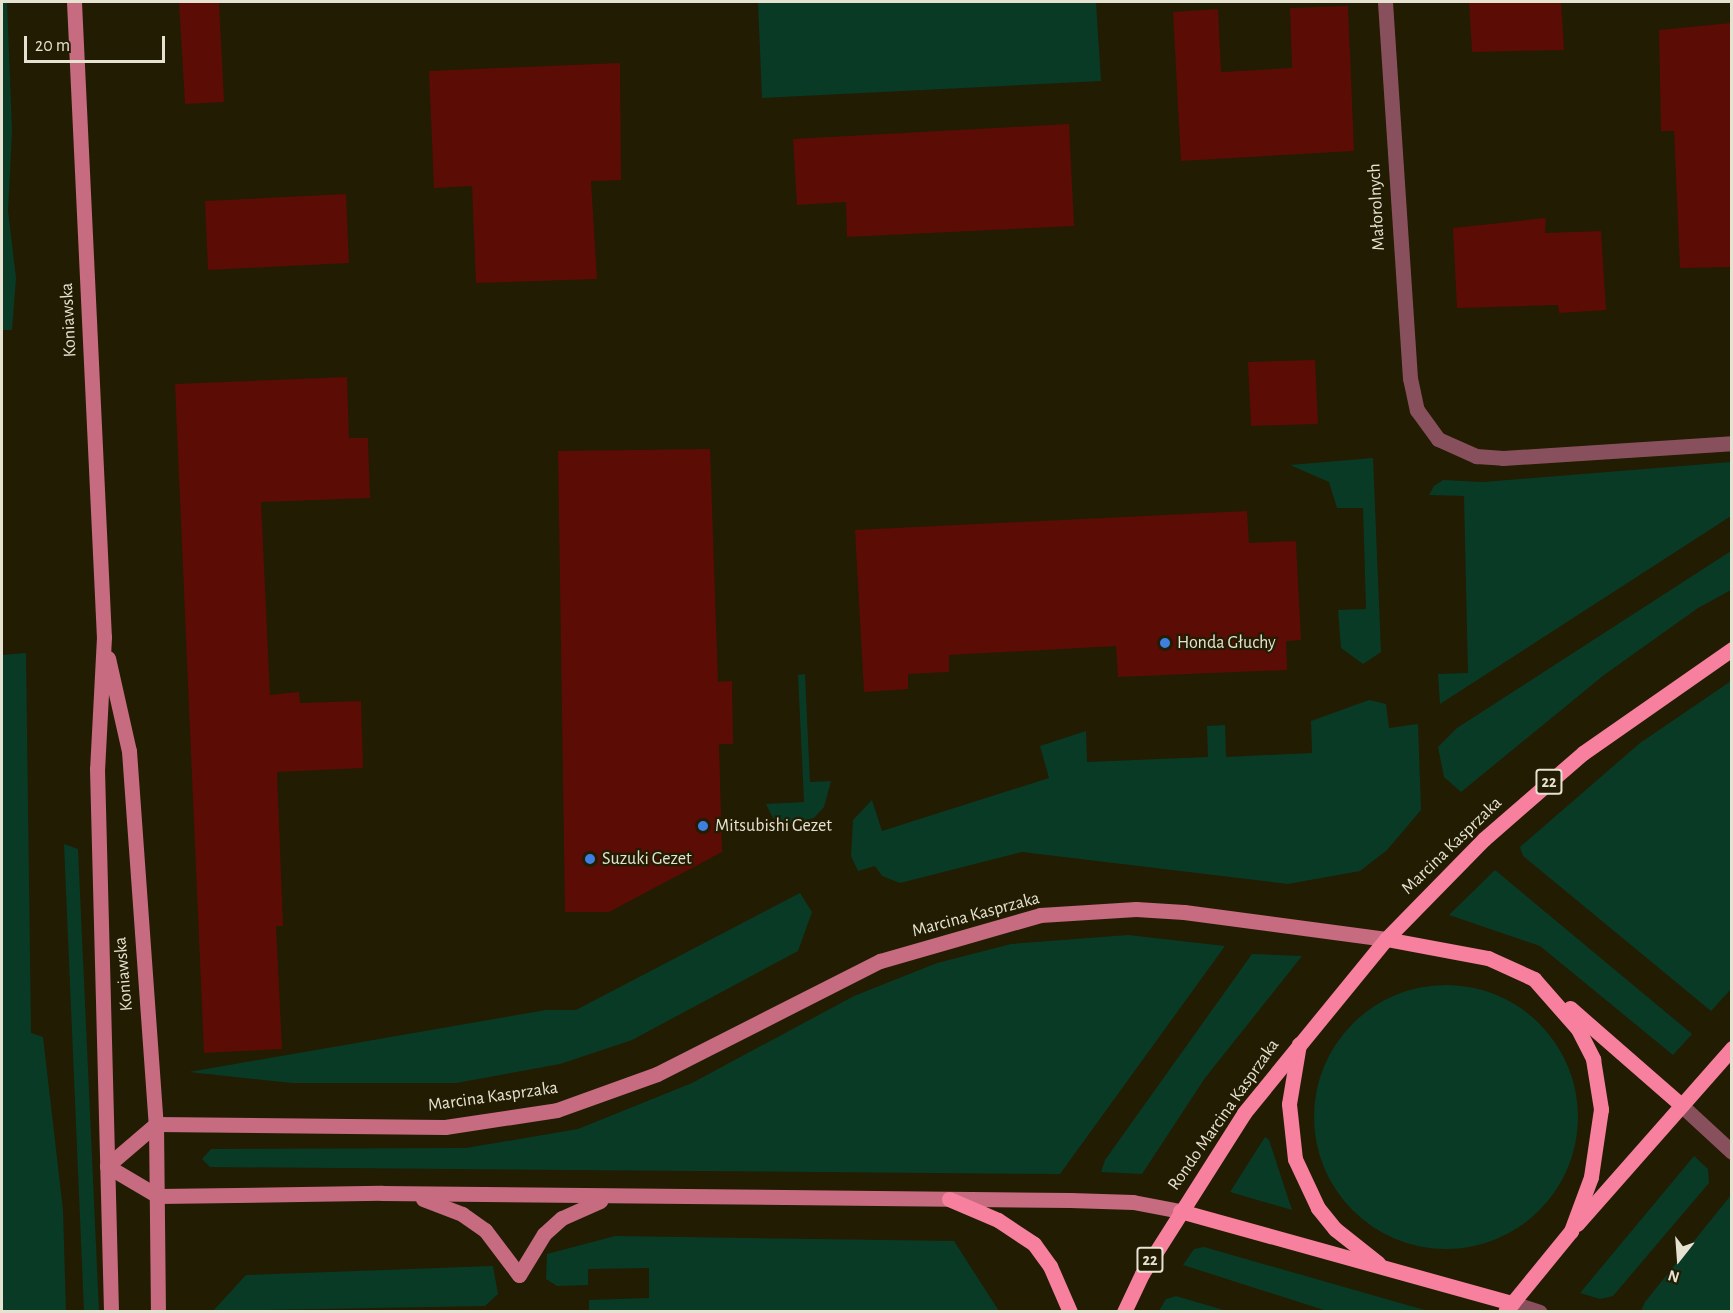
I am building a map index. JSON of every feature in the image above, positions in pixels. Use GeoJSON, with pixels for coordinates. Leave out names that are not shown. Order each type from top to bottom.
{"type":"FeatureCollection","features":[{"type":"Feature","properties":{"kind":"main road","name":"Koniawska"},"geometry":{"type":"LineString","coordinates":[[74,2],[104,637],[97,769],[111,1311]]}},
{"type":"Feature","properties":{"kind":"main road","name":"Koniawska"},"geometry":{"type":"LineString","coordinates":[[104,637],[129,751],[156,1124],[158,1311]]}},
{"type":"Feature","properties":{"kind":"main road","name":"Marcina Kasprzaka"},"geometry":{"type":"LineString","coordinates":[[156,1124],[445,1127],[558,1110],[657,1074],[880,961],[1040,915],[1164,911],[1386,939],[1484,839],[1583,753],[1731,649]]}},
{"type":"Feature","properties":{"kind":"main road"},"geometry":{"type":"LineString","coordinates":[[1386,939],[1488,958],[1521,971],[1549,990],[1681,1105]]}},
{"type":"Feature","properties":{"kind":"main road","name":"Rondo Marcina Kasprzaka"},"geometry":{"type":"LineString","coordinates":[[1180,1211],[1244,1113],[1299,1041],[1386,939]]}},
{"type":"Feature","properties":{"kind":"main road"},"geometry":{"type":"LineString","coordinates":[[1549,990],[1578,1029],[1593,1059],[1599,1088],[1599,1140],[1571,1231]]}},
{"type":"Feature","properties":{"kind":"main road","name":"Rondo Marcina Kasprzaka"},"geometry":{"type":"LineString","coordinates":[[1299,1041],[1289,1104],[1295,1159],[1318,1208],[1335,1229],[1385,1269],[1509,1307]]}},
{"type":"Feature","properties":{"kind":"main road"},"geometry":{"type":"LineString","coordinates":[[1509,1307],[1571,1231],[1731,1048]]}},
{"type":"Feature","properties":{"kind":"main road"},"geometry":{"type":"LineString","coordinates":[[156,1124],[107,1166],[158,1196],[381,1193],[1133,1202],[1180,1211],[1385,1269]]}},
{"type":"Feature","properties":{"kind":"main road"},"geometry":{"type":"LineString","coordinates":[[381,1193],[436,1202],[462,1214],[485,1230],[519,1275],[535,1245],[562,1218],[582,1206],[629,1197]]}},
{"type":"Feature","properties":{"kind":"main road"},"geometry":{"type":"LineString","coordinates":[[949,1199],[998,1220],[1034,1244],[1050,1266],[1070,1311]]}},
{"type":"Feature","properties":{"kind":"main road","name":"22"},"geometry":{"type":"LineString","coordinates":[[1124,1311],[1180,1211]]}},
{"type":"Feature","properties":{"kind":"street","name":"Małorolnych"},"geometry":{"type":"LineString","coordinates":[[1385,2],[1401,299],[1417,410],[1438,439],[1476,456],[1503,458],[1731,443]]}},
{"type":"Feature","properties":{"kind":"street"},"geometry":{"type":"LineString","coordinates":[[1681,1105],[1731,1152]]}},
{"type":"Feature","properties":{"kind":"street"},"geometry":{"type":"LineString","coordinates":[[1509,1307],[1540,1311]]}},
{"type":"Feature","properties":{"kind":"green space"},"geometry":{"type":"Polygon","coordinates":[[[2,2],[7,2],[12,131],[8,211],[16,278],[12,330],[2,330],[2,2]]]}},
{"type":"Feature","properties":{"kind":"green space"},"geometry":{"type":"Polygon","coordinates":[[[758,2],[1096,2],[1101,81],[762,98],[758,2]]]}},
{"type":"Feature","properties":{"kind":"green space"},"geometry":{"type":"Polygon","coordinates":[[[1373,458],[1381,652],[1363,664],[1341,648],[1338,610],[1366,609],[1363,508],[1337,508],[1329,482],[1290,465],[1373,458]]]}},
{"type":"Feature","properties":{"kind":"green space"},"geometry":{"type":"Polygon","coordinates":[[[1731,462],[1731,516],[1440,704],[1438,674],[1468,673],[1464,496],[1429,495],[1434,486],[1443,480],[1483,482],[1731,462]]]}},
{"type":"Feature","properties":{"kind":"green space"},"geometry":{"type":"Polygon","coordinates":[[[1731,551],[1731,590],[1698,608],[1604,675],[1461,792],[1444,777],[1438,747],[1457,728],[1731,551]]]}},
{"type":"Feature","properties":{"kind":"green space"},"geometry":{"type":"Polygon","coordinates":[[[26,653],[31,1033],[43,1037],[63,1210],[66,1311],[2,1311],[2,655],[26,653]]]}},
{"type":"Feature","properties":{"kind":"green space"},"geometry":{"type":"Polygon","coordinates":[[[805,674],[810,782],[831,781],[824,807],[814,818],[786,824],[773,818],[766,804],[804,802],[798,675],[805,674]]]}},
{"type":"Feature","properties":{"kind":"green space"},"geometry":{"type":"Polygon","coordinates":[[[1731,681],[1731,989],[1711,1011],[1523,856],[1520,847],[1640,743],[1731,681]]]}},
{"type":"Feature","properties":{"kind":"green space"},"geometry":{"type":"Polygon","coordinates":[[[1369,700],[1386,704],[1389,728],[1418,724],[1421,810],[1387,850],[1360,871],[1288,884],[1022,852],[900,883],[882,876],[875,866],[858,871],[851,856],[853,820],[872,800],[882,831],[1049,778],[1040,746],[1086,731],[1087,762],[1208,757],[1207,726],[1225,725],[1226,757],[1312,753],[1311,721],[1369,700]]]}},
{"type":"Feature","properties":{"kind":"green space"},"geometry":{"type":"Polygon","coordinates":[[[64,844],[78,849],[99,1311],[84,1311],[64,844]]]}},
{"type":"Feature","properties":{"kind":"green space"},"geometry":{"type":"Polygon","coordinates":[[[1495,870],[1692,1034],[1673,1055],[1540,946],[1449,915],[1495,870]]]}},
{"type":"Feature","properties":{"kind":"green space"},"geometry":{"type":"Polygon","coordinates":[[[800,893],[812,912],[798,951],[632,1040],[560,1064],[456,1083],[292,1083],[189,1072],[546,1010],[576,1010],[800,893]]]}},
{"type":"Feature","properties":{"kind":"green space"},"geometry":{"type":"Polygon","coordinates":[[[1128,935],[1225,946],[1060,1174],[210,1167],[202,1159],[211,1149],[466,1148],[578,1129],[692,1083],[854,996],[937,963],[1011,944],[1128,935]]]}},
{"type":"Feature","properties":{"kind":"green space"},"geometry":{"type":"Polygon","coordinates":[[[1252,954],[1302,956],[1205,1078],[1142,1174],[1101,1172],[1105,1160],[1252,954]]]}},
{"type":"Feature","properties":{"kind":"green space"},"geometry":{"type":"Polygon","coordinates":[[[1433,985],[1459,985],[1484,990],[1508,1000],[1540,1023],[1556,1043],[1568,1066],[1576,1091],[1578,1117],[1576,1143],[1568,1168],[1556,1191],[1540,1211],[1520,1227],[1484,1244],[1459,1249],[1433,1249],[1408,1244],[1384,1234],[1352,1211],[1336,1191],[1319,1155],[1314,1130],[1314,1104],[1319,1079],[1329,1055],[1352,1023],[1372,1007],[1408,990],[1433,985]]]}},
{"type":"Feature","properties":{"kind":"green space"},"geometry":{"type":"Polygon","coordinates":[[[1265,1137],[1269,1140],[1292,1210],[1230,1192],[1265,1137]]]}},
{"type":"Feature","properties":{"kind":"green space"},"geometry":{"type":"Polygon","coordinates":[[[1694,1156],[1708,1169],[1709,1183],[1613,1296],[1600,1299],[1580,1293],[1694,1156]]]}},
{"type":"Feature","properties":{"kind":"green space"},"geometry":{"type":"Polygon","coordinates":[[[1731,1195],[1731,1311],[1641,1311],[1645,1302],[1731,1195]]]}},
{"type":"Feature","properties":{"kind":"green space"},"geometry":{"type":"Polygon","coordinates":[[[615,1236],[954,1241],[999,1311],[589,1311],[589,1300],[649,1298],[649,1268],[588,1269],[588,1285],[557,1286],[546,1279],[547,1254],[615,1236]]]}},
{"type":"Feature","properties":{"kind":"green space"},"geometry":{"type":"Polygon","coordinates":[[[1204,1247],[1428,1311],[1327,1311],[1183,1265],[1194,1249],[1204,1247]]]}},
{"type":"Feature","properties":{"kind":"green space"},"geometry":{"type":"Polygon","coordinates":[[[493,1266],[498,1294],[485,1306],[213,1311],[246,1275],[493,1266]]]}},
{"type":"Feature","properties":{"kind":"green space"},"geometry":{"type":"Polygon","coordinates":[[[1176,1296],[1227,1311],[1159,1311],[1166,1299],[1176,1296]]]}},
{"type":"Feature","properties":{"kind":"building"},"geometry":{"type":"Polygon","coordinates":[[[179,2],[219,2],[224,102],[185,104],[179,2]]]}},
{"type":"Feature","properties":{"kind":"building"},"geometry":{"type":"Polygon","coordinates":[[[1469,2],[1561,2],[1564,50],[1472,52],[1469,2]]]}},
{"type":"Feature","properties":{"kind":"building"},"geometry":{"type":"Polygon","coordinates":[[[1348,6],[1354,151],[1181,161],[1173,12],[1218,9],[1221,72],[1292,68],[1290,8],[1348,6]]]}},
{"type":"Feature","properties":{"kind":"building"},"geometry":{"type":"Polygon","coordinates":[[[1731,23],[1731,267],[1680,268],[1674,131],[1661,131],[1659,30],[1731,23]]]}},
{"type":"Feature","properties":{"kind":"building"},"geometry":{"type":"Polygon","coordinates":[[[620,63],[621,180],[591,181],[597,279],[476,283],[472,186],[434,188],[429,71],[620,63]]]}},
{"type":"Feature","properties":{"kind":"building"},"geometry":{"type":"Polygon","coordinates":[[[1069,124],[1074,226],[847,237],[846,202],[797,205],[793,139],[1069,124]]]}},
{"type":"Feature","properties":{"kind":"building"},"geometry":{"type":"Polygon","coordinates":[[[346,194],[349,263],[208,270],[205,201],[346,194]]]}},
{"type":"Feature","properties":{"kind":"building"},"geometry":{"type":"Polygon","coordinates":[[[1546,218],[1545,233],[1601,231],[1606,310],[1559,313],[1558,305],[1457,308],[1453,228],[1546,218]]]}},
{"type":"Feature","properties":{"kind":"building"},"geometry":{"type":"Polygon","coordinates":[[[1315,360],[1318,424],[1251,426],[1248,362],[1315,360]]]}},
{"type":"Feature","properties":{"kind":"building"},"geometry":{"type":"Polygon","coordinates":[[[347,377],[349,438],[368,438],[370,498],[261,502],[270,695],[299,692],[300,703],[361,701],[363,768],[277,772],[283,926],[276,926],[282,1049],[204,1053],[175,384],[347,377]]]}},
{"type":"Feature","properties":{"kind":"building"},"geometry":{"type":"Polygon","coordinates":[[[710,449],[718,682],[732,681],[733,744],[719,744],[722,852],[609,912],[565,912],[558,451],[710,449]]]}},
{"type":"Feature","properties":{"kind":"building"},"geometry":{"type":"Polygon","coordinates":[[[1247,511],[1249,543],[1296,541],[1301,640],[1286,641],[1287,670],[1118,677],[1116,646],[949,655],[949,672],[908,674],[908,689],[864,692],[855,530],[1247,511]]]}},
{"type":"Feature","properties":{"kind":"place","name":"Honda Głuchy"},"geometry":{"type":"Point","coordinates":[1165,643]}},
{"type":"Feature","properties":{"kind":"place","name":"Mitsubishi Gezet"},"geometry":{"type":"Point","coordinates":[703,826]}},
{"type":"Feature","properties":{"kind":"place","name":"Suzuki Gezet"},"geometry":{"type":"Point","coordinates":[590,859]}}]}
